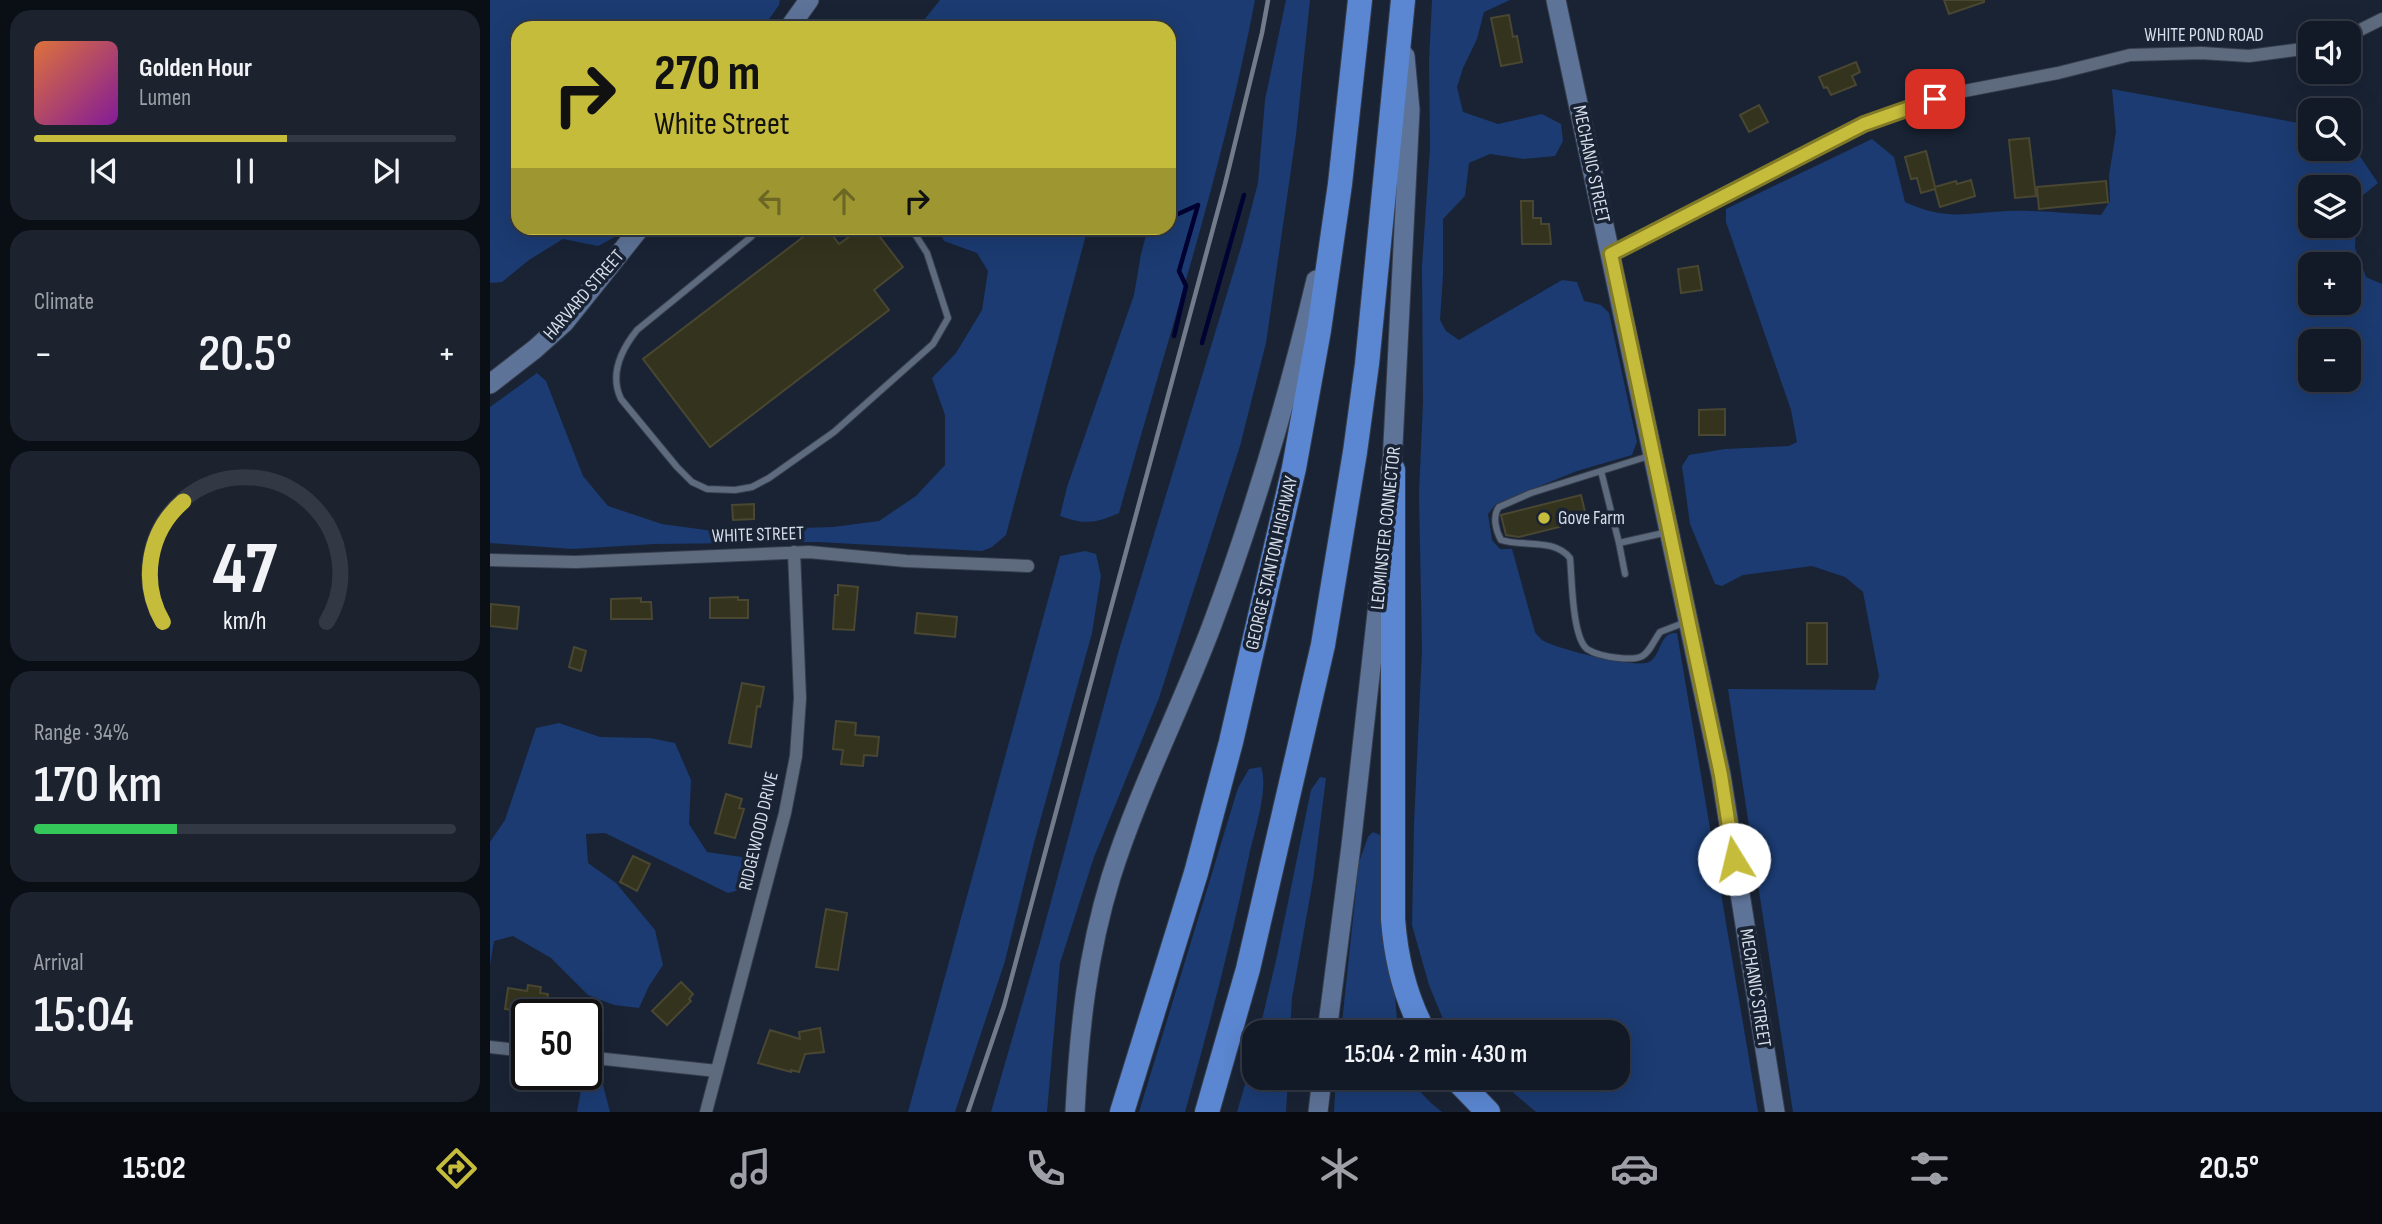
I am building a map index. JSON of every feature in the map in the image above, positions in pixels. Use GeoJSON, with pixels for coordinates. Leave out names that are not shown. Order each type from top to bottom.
{"type":"FeatureCollection","features":[{"type":"Feature","properties":{"kind":"highway","name":"GEORGE STANTON HIGHWAY"},"geometry":{"type":"LineString","coordinates":[[1122,1112],[1196,873],[1237,716],[1294,468],[1319,330],[1340,184],[1360,0]]}},
{"type":"Feature","properties":{"kind":"highway"},"geometry":{"type":"LineString","coordinates":[[1207,1112],[1252,956],[1323,645],[1367,364],[1402,10]]}},
{"type":"Feature","properties":{"kind":"highway"},"geometry":{"type":"LineString","coordinates":[[1393,470],[1393,919],[1397,957],[1405,989],[1419,1020]]}},
{"type":"Feature","properties":{"kind":"highway"},"geometry":{"type":"LineString","coordinates":[[1467,1090],[1488,1112]]}},
{"type":"Feature","properties":{"kind":"main road"},"geometry":{"type":"LineString","coordinates":[[794,21],[810,0]]}},
{"type":"Feature","properties":{"kind":"main road","name":"MECHANIC STREET"},"geometry":{"type":"LineString","coordinates":[[1556,0],[1721,775],[1774,1112]]}},
{"type":"Feature","properties":{"kind":"main road","name":"LEOMINSTER CONNECTOR"},"geometry":{"type":"LineString","coordinates":[[1329,1020],[1393,470],[1410,110],[1402,10]]}},
{"type":"Feature","properties":{"kind":"main road"},"geometry":{"type":"LineString","coordinates":[[1075,1112],[1081,1013],[1098,927],[1112,876],[1211,627],[1251,513],[1299,351],[1340,184]]}},
{"type":"Feature","properties":{"kind":"main road","name":"HARVARD STREET"},"geometry":{"type":"LineString","coordinates":[[490,384],[564,323],[634,235]]}},
{"type":"Feature","properties":{"kind":"main road"},"geometry":{"type":"LineString","coordinates":[[1318,1112],[1321,1090]]}},
{"type":"Feature","properties":{"kind":"street"},"geometry":{"type":"LineString","coordinates":[[2361,30],[2382,19]]}},
{"type":"Feature","properties":{"kind":"street","name":"WHITE POND ROAD"},"geometry":{"type":"LineString","coordinates":[[1611,254],[1864,124],[1911,106],[1959,92],[2058,73],[2107,59],[2142,54],[2201,52],[2249,56],[2298,50]]}},
{"type":"Feature","properties":{"kind":"street","name":"WHITE STREET"},"geometry":{"type":"LineString","coordinates":[[490,560],[543,563],[794,552],[906,561],[1028,566]]}},
{"type":"Feature","properties":{"kind":"street","name":"RIDGEWOOD DRIVE"},"geometry":{"type":"LineString","coordinates":[[706,1112],[785,813],[796,756],[800,698],[794,552]]}},
{"type":"Feature","properties":{"kind":"street"},"geometry":{"type":"LineString","coordinates":[[490,1047],[511,1049]]}},
{"type":"Feature","properties":{"kind":"street"},"geometry":{"type":"LineString","coordinates":[[602,1059],[717,1071]]}},
{"type":"Feature","properties":{"kind":"lane"},"geometry":{"type":"LineString","coordinates":[[753,235],[637,330],[625,344],[619,357],[617,391],[621,399],[677,467],[692,482],[707,489],[735,490],[752,487],[769,478],[834,432],[933,344],[948,318],[927,253],[915,235]]}},
{"type":"Feature","properties":{"kind":"lane"},"geometry":{"type":"LineString","coordinates":[[1654,455],[1531,493],[1499,507],[1495,515],[1499,535],[1502,540],[1510,543],[1532,542],[1568,555],[1577,630],[1581,642],[1594,652],[1618,658],[1641,658],[1664,629],[1689,622]]}},
{"type":"Feature","properties":{"kind":"lane"},"geometry":{"type":"LineString","coordinates":[[1601,471],[1625,574]]}},
{"type":"Feature","properties":{"kind":"lane"},"geometry":{"type":"LineString","coordinates":[[1619,543],[1670,532]]}},
{"type":"Feature","properties":{"kind":"shaded area"},"geometry":{"type":"Polygon","coordinates":[[[490,0],[780,0],[768,21],[511,21],[511,235],[615,235],[598,246],[563,239],[529,260],[502,282],[490,283],[490,0]]]}},
{"type":"Feature","properties":{"kind":"shaded area"},"geometry":{"type":"Polygon","coordinates":[[[940,0],[1255,0],[1210,194],[1119,513],[1104,519],[1083,522],[1060,516],[1067,487],[1134,295],[1146,235],[1176,235],[1176,21],[924,20],[940,0]]]}},
{"type":"Feature","properties":{"kind":"shaded area"},"geometry":{"type":"Polygon","coordinates":[[[1286,0],[1310,0],[1296,135],[1266,343],[1240,446],[1159,698],[1094,857],[1060,963],[1047,1112],[991,1112],[1119,650],[1242,244],[1258,183],[1265,100],[1286,0]]]}},
{"type":"Feature","properties":{"kind":"shaded area"},"geometry":{"type":"Polygon","coordinates":[[[1432,0],[1510,0],[1484,12],[1477,39],[1457,87],[1463,112],[1498,124],[1542,114],[1561,124],[1563,141],[1555,156],[1524,159],[1490,154],[1469,163],[1465,196],[1443,219],[1440,320],[1446,331],[1459,340],[1562,280],[1577,282],[1584,301],[1601,305],[1609,313],[1637,442],[1632,455],[1577,471],[1496,504],[1488,514],[1492,540],[1500,549],[1512,549],[1535,632],[1542,640],[1596,657],[1641,663],[1653,659],[1664,639],[1671,633],[1677,633],[1758,1112],[1536,1112],[1510,1090],[1630,1090],[1630,1020],[1443,1020],[1429,985],[1412,925],[1422,650],[1419,493],[1423,402],[1422,266],[1430,148],[1429,60],[1432,0]]]}},
{"type":"Feature","properties":{"kind":"shaded area"},"geometry":{"type":"Polygon","coordinates":[[[2112,89],[2298,123],[2298,161],[2361,161],[2361,158],[2378,183],[2361,197],[2361,175],[2298,175],[2298,238],[2355,238],[2357,252],[2298,252],[2298,315],[2361,315],[2361,264],[2366,277],[2382,284],[2382,1112],[1793,1112],[1728,689],[1875,690],[1879,676],[1863,592],[1845,577],[1812,566],[1743,575],[1722,586],[1715,584],[1690,524],[1682,466],[1689,455],[1725,449],[1789,446],[1797,442],[1791,410],[1726,222],[1726,209],[1872,139],[1894,157],[1905,202],[1944,214],[2019,211],[2101,215],[2110,201],[2109,175],[2116,132],[2112,89]]]}},
{"type":"Feature","properties":{"kind":"shaded area"},"geometry":{"type":"Polygon","coordinates":[[[941,235],[1086,235],[1006,535],[992,547],[982,551],[818,542],[655,544],[572,549],[490,543],[490,407],[537,373],[546,381],[583,476],[608,506],[662,524],[713,531],[833,527],[879,521],[916,496],[945,465],[945,415],[932,378],[956,353],[982,310],[988,271],[977,253],[944,241],[941,235]]]}},
{"type":"Feature","properties":{"kind":"shaded area"},"geometry":{"type":"Polygon","coordinates":[[[1085,551],[1096,554],[1101,576],[1092,633],[1034,843],[1005,961],[955,1112],[908,1112],[1060,556],[1085,551]]]}},
{"type":"Feature","properties":{"kind":"shaded area"},"geometry":{"type":"Polygon","coordinates":[[[559,723],[600,737],[650,738],[675,743],[691,780],[689,824],[707,852],[742,857],[750,887],[728,893],[605,833],[586,834],[588,863],[616,883],[655,930],[663,965],[639,1008],[614,1005],[588,995],[551,958],[513,936],[494,941],[490,965],[490,842],[505,820],[536,728],[559,723]]]}},
{"type":"Feature","properties":{"kind":"shaded area"},"geometry":{"type":"Polygon","coordinates":[[[1261,767],[1263,787],[1260,811],[1185,1112],[1139,1112],[1238,788],[1249,769],[1261,767]]]}},
{"type":"Feature","properties":{"kind":"shaded area"},"geometry":{"type":"Polygon","coordinates":[[[1320,777],[1326,778],[1291,1020],[1262,1020],[1277,956],[1311,790],[1320,777]]]}},
{"type":"Feature","properties":{"kind":"shaded area"},"geometry":{"type":"Polygon","coordinates":[[[1373,832],[1382,836],[1397,1020],[1342,1020],[1359,862],[1368,837],[1373,832]]]}},
{"type":"Feature","properties":{"kind":"shaded area"},"geometry":{"type":"Polygon","coordinates":[[[602,1081],[610,1112],[577,1112],[581,1090],[602,1090],[602,1081]]]}},
{"type":"Feature","properties":{"kind":"shaded area"},"geometry":{"type":"Polygon","coordinates":[[[1243,1090],[1287,1090],[1286,1112],[1237,1112],[1243,1090]]]}},
{"type":"Feature","properties":{"kind":"shaded area"},"geometry":{"type":"Polygon","coordinates":[[[1335,1090],[1419,1090],[1442,1112],[1334,1112],[1335,1090]]]}},
{"type":"Feature","properties":{"kind":"building"},"geometry":{"type":"Polygon","coordinates":[[[1944,0],[1984,0],[1984,2],[1949,14],[1944,0]]]}},
{"type":"Feature","properties":{"kind":"building"},"geometry":{"type":"Polygon","coordinates":[[[1509,15],[1513,37],[1517,36],[1522,62],[1501,66],[1491,18],[1509,15]]]}},
{"type":"Feature","properties":{"kind":"building"},"geometry":{"type":"Polygon","coordinates":[[[1856,62],[1860,72],[1852,76],[1856,85],[1831,95],[1819,77],[1856,62]]]}},
{"type":"Feature","properties":{"kind":"building"},"geometry":{"type":"Polygon","coordinates":[[[1759,105],[1768,122],[1749,132],[1740,115],[1759,105]]]}},
{"type":"Feature","properties":{"kind":"building"},"geometry":{"type":"Polygon","coordinates":[[[2029,138],[2036,196],[2015,198],[2009,140],[2029,138]]]}},
{"type":"Feature","properties":{"kind":"building"},"geometry":{"type":"Polygon","coordinates":[[[1926,151],[1935,187],[1971,180],[1975,196],[1940,207],[1935,189],[1921,193],[1917,178],[1911,179],[1905,157],[1926,151]]]}},
{"type":"Feature","properties":{"kind":"building"},"geometry":{"type":"Polygon","coordinates":[[[2106,181],[2108,202],[2039,209],[2037,187],[2106,181]]]}},
{"type":"Feature","properties":{"kind":"building"},"geometry":{"type":"Polygon","coordinates":[[[1521,201],[1533,201],[1533,218],[1541,218],[1541,224],[1549,224],[1551,244],[1522,244],[1521,201]]]}},
{"type":"Feature","properties":{"kind":"building"},"geometry":{"type":"Polygon","coordinates":[[[806,235],[832,235],[839,244],[851,235],[878,235],[903,267],[874,290],[889,310],[710,447],[643,359],[806,235]]]}},
{"type":"Feature","properties":{"kind":"building"},"geometry":{"type":"Polygon","coordinates":[[[1698,266],[1702,290],[1681,293],[1678,269],[1698,266]]]}},
{"type":"Feature","properties":{"kind":"building"},"geometry":{"type":"Polygon","coordinates":[[[1725,409],[1725,435],[1699,435],[1699,410],[1725,409]]]}},
{"type":"Feature","properties":{"kind":"building","name":"Gove Farm"},"geometry":{"type":"Polygon","coordinates":[[[1581,495],[1587,520],[1519,537],[1506,535],[1501,515],[1581,495]]]}},
{"type":"Feature","properties":{"kind":"building"},"geometry":{"type":"Polygon","coordinates":[[[754,504],[754,519],[733,520],[732,505],[754,504]]]}},
{"type":"Feature","properties":{"kind":"building"},"geometry":{"type":"Polygon","coordinates":[[[838,585],[858,587],[854,630],[833,629],[838,585]]]}},
{"type":"Feature","properties":{"kind":"building"},"geometry":{"type":"Polygon","coordinates":[[[738,597],[738,600],[748,600],[748,618],[710,618],[710,598],[738,597]]]}},
{"type":"Feature","properties":{"kind":"building"},"geometry":{"type":"Polygon","coordinates":[[[641,598],[641,602],[651,602],[652,619],[611,619],[611,599],[641,598]]]}},
{"type":"Feature","properties":{"kind":"building"},"geometry":{"type":"Polygon","coordinates":[[[491,604],[519,607],[517,629],[490,626],[491,604]]]}},
{"type":"Feature","properties":{"kind":"building"},"geometry":{"type":"Polygon","coordinates":[[[917,613],[957,617],[955,637],[915,633],[917,613]]]}},
{"type":"Feature","properties":{"kind":"building"},"geometry":{"type":"Polygon","coordinates":[[[1807,623],[1827,623],[1827,664],[1807,664],[1807,623]]]}},
{"type":"Feature","properties":{"kind":"building"},"geometry":{"type":"Polygon","coordinates":[[[574,647],[586,651],[581,671],[569,667],[574,647]]]}},
{"type":"Feature","properties":{"kind":"building"},"geometry":{"type":"Polygon","coordinates":[[[742,683],[764,687],[760,707],[757,706],[751,747],[729,743],[742,683]]]}},
{"type":"Feature","properties":{"kind":"building"},"geometry":{"type":"Polygon","coordinates":[[[836,721],[856,723],[855,735],[879,737],[877,756],[864,755],[863,766],[841,764],[843,750],[833,749],[836,721]]]}},
{"type":"Feature","properties":{"kind":"building"},"geometry":{"type":"Polygon","coordinates":[[[726,794],[742,799],[739,808],[744,809],[735,838],[715,833],[726,794]]]}},
{"type":"Feature","properties":{"kind":"building"},"geometry":{"type":"Polygon","coordinates":[[[633,856],[650,864],[637,891],[620,882],[633,856]]]}},
{"type":"Feature","properties":{"kind":"building"},"geometry":{"type":"Polygon","coordinates":[[[826,909],[847,913],[838,970],[816,967],[826,909]]]}},
{"type":"Feature","properties":{"kind":"building"},"geometry":{"type":"Polygon","coordinates":[[[681,982],[693,994],[689,999],[691,1001],[667,1025],[652,1011],[681,982]]]}},
{"type":"Feature","properties":{"kind":"building"},"geometry":{"type":"Polygon","coordinates":[[[528,985],[541,987],[540,993],[548,994],[547,999],[511,999],[511,1010],[505,1009],[508,988],[527,991],[528,985]]]}},
{"type":"Feature","properties":{"kind":"building"},"geometry":{"type":"Polygon","coordinates":[[[820,1028],[824,1052],[805,1054],[799,1072],[758,1063],[770,1030],[800,1039],[799,1032],[820,1028]]]}},
{"type":"Feature","properties":{"kind":"waterway"},"geometry":{"type":"LineString","coordinates":[[1202,343],[1244,195]]}},
{"type":"Feature","properties":{"kind":"waterway"},"geometry":{"type":"LineString","coordinates":[[1174,336],[1186,286],[1179,271],[1198,205],[1176,215]]}},
{"type":"Feature","properties":{"kind":"railway"},"geometry":{"type":"LineString","coordinates":[[968,1112],[1004,1006],[1225,184],[1268,0]]}},
{"type":"Feature","properties":{"kind":"place","name":"Gove Farm"},"geometry":{"type":"Point","coordinates":[1544,518]}},
{"type":"Feature","properties":{"kind":"route"},"geometry":{"type":"LineString","coordinates":[[1734,859],[1721,775],[1611,254],[1824,143],[1864,124],[1935,99]]}}]}
